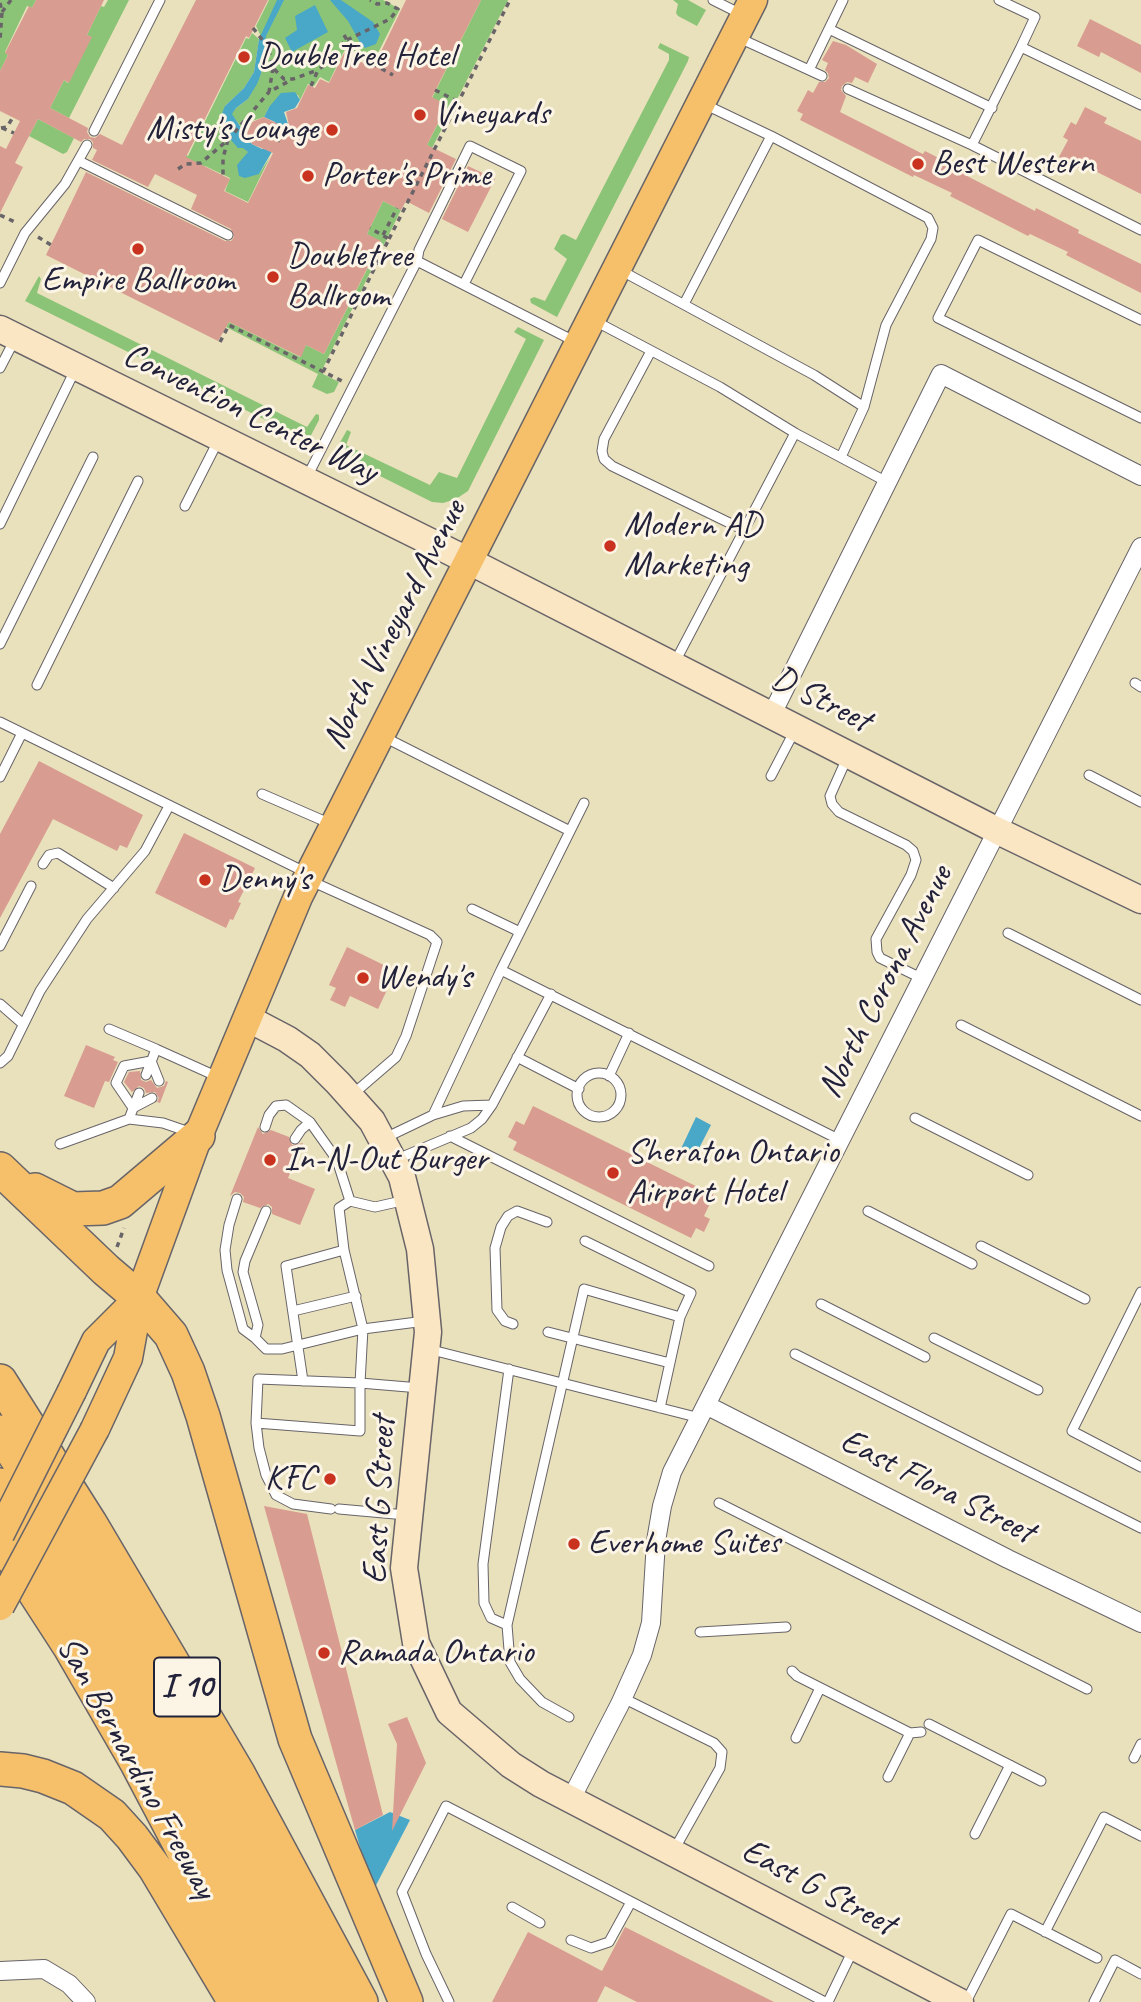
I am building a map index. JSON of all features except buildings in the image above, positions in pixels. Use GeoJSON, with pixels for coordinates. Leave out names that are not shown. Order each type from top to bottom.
{"type":"FeatureCollection","features":[{"type":"Feature","properties":{"kind":"highway"},"geometry":{"type":"LineString","coordinates":[[0,1168],[61,1205],[73,1209],[103,1208],[124,1199],[198,1136]]}},
{"type":"Feature","properties":{"kind":"highway"},"geometry":{"type":"LineString","coordinates":[[0,1168],[139,1298],[171,1335],[188,1372],[203,1416],[295,1740],[407,2002]]}},
{"type":"Feature","properties":{"kind":"highway","name":"I 10"},"geometry":{"type":"LineString","coordinates":[[0,1381],[90,1523],[239,1775],[361,2002]]}},
{"type":"Feature","properties":{"kind":"highway"},"geometry":{"type":"LineString","coordinates":[[0,1432],[118,1618],[328,2002]]}},
{"type":"Feature","properties":{"kind":"highway"},"geometry":{"type":"LineString","coordinates":[[0,1485],[107,1655],[175,1772],[298,2002]]}},
{"type":"Feature","properties":{"kind":"highway","name":"San Bernardino Freeway"},"geometry":{"type":"LineString","coordinates":[[0,1537],[137,1763],[263,2002]]}},
{"type":"Feature","properties":{"kind":"highway"},"geometry":{"type":"LineString","coordinates":[[0,1551],[36,1594]]}},
{"type":"Feature","properties":{"kind":"highway"},"geometry":{"type":"LineString","coordinates":[[0,1769],[43,1776],[73,1788],[112,1815],[155,1868],[235,2002]]}},
{"type":"Feature","properties":{"kind":"main road","name":"North Vineyard Avenue"},"geometry":{"type":"LineString","coordinates":[[0,1606],[95,1429],[128,1358],[139,1298],[198,1136],[309,877],[744,17]]}},
{"type":"Feature","properties":{"kind":"main road","name":"North Vineyard Avenue"},"geometry":{"type":"LineString","coordinates":[[0,1537],[96,1341],[139,1298]]}},
{"type":"Feature","properties":{"kind":"street","name":"Convention Center Way"},"geometry":{"type":"LineString","coordinates":[[8,333],[469,561]]}},
{"type":"Feature","properties":{"kind":"street"},"geometry":{"type":"LineString","coordinates":[[772,714],[941,374],[1141,475]]}},
{"type":"Feature","properties":{"kind":"street","name":"North Corona Avenue"},"geometry":{"type":"LineString","coordinates":[[571,1799],[642,1655],[651,1623],[656,1541],[672,1472],[1141,547]]}},
{"type":"Feature","properties":{"kind":"street","name":"D Street"},"geometry":{"type":"LineString","coordinates":[[469,561],[797,726],[998,831],[1141,900]]}},
{"type":"Feature","properties":{"kind":"street","name":"East G Street"},"geometry":{"type":"LineString","coordinates":[[247,1018],[287,1039],[310,1055],[350,1096],[372,1121],[402,1177],[420,1249],[427,1321],[404,1568],[416,1643],[449,1712],[511,1765],[960,2002]]}},
{"type":"Feature","properties":{"kind":"street","name":"East Flora Street"},"geometry":{"type":"LineString","coordinates":[[703,1411],[1141,1623]]}},
{"type":"Feature","properties":{"kind":"street"},"geometry":{"type":"LineString","coordinates":[[0,1971],[44,1969],[69,1984],[86,2002]]}},
{"type":"Feature","properties":{"kind":"lane"},"geometry":{"type":"LineString","coordinates":[[94,131],[160,0]]}},
{"type":"Feature","properties":{"kind":"lane"},"geometry":{"type":"LineString","coordinates":[[713,0],[744,17],[822,76]]}},
{"type":"Feature","properties":{"kind":"lane"},"geometry":{"type":"LineString","coordinates":[[810,69],[843,0]]}},
{"type":"Feature","properties":{"kind":"lane"},"geometry":{"type":"LineString","coordinates":[[972,145],[1035,17],[999,0]]}},
{"type":"Feature","properties":{"kind":"lane"},"geometry":{"type":"LineString","coordinates":[[829,29],[992,108]]}},
{"type":"Feature","properties":{"kind":"lane"},"geometry":{"type":"LineString","coordinates":[[1021,47],[1141,105]]}},
{"type":"Feature","properties":{"kind":"lane"},"geometry":{"type":"LineString","coordinates":[[849,89],[972,145],[1141,230]]}},
{"type":"Feature","properties":{"kind":"lane"},"geometry":{"type":"LineString","coordinates":[[701,103],[771,136],[928,218],[933,228],[886,325],[864,407],[841,457]]}},
{"type":"Feature","properties":{"kind":"lane"},"geometry":{"type":"LineString","coordinates":[[684,304],[771,136]]}},
{"type":"Feature","properties":{"kind":"lane"},"geometry":{"type":"LineString","coordinates":[[0,283],[25,233],[65,184],[87,145]]}},
{"type":"Feature","properties":{"kind":"lane"},"geometry":{"type":"LineString","coordinates":[[306,480],[417,261],[419,250],[470,146],[521,171],[464,284]]}},
{"type":"Feature","properties":{"kind":"lane"},"geometry":{"type":"LineString","coordinates":[[79,161],[228,235]]}},
{"type":"Feature","properties":{"kind":"lane"},"geometry":{"type":"LineString","coordinates":[[1141,320],[978,240],[938,318],[1141,418]]}},
{"type":"Feature","properties":{"kind":"lane"},"geometry":{"type":"LineString","coordinates":[[417,261],[464,284],[585,331],[651,351],[887,482]]}},
{"type":"Feature","properties":{"kind":"lane"},"geometry":{"type":"LineString","coordinates":[[617,268],[814,375],[864,407]]}},
{"type":"Feature","properties":{"kind":"lane"},"geometry":{"type":"LineString","coordinates":[[0,368],[8,333]]}},
{"type":"Feature","properties":{"kind":"lane"},"geometry":{"type":"LineString","coordinates":[[651,351],[604,439],[604,460],[744,530]]}},
{"type":"Feature","properties":{"kind":"lane"},"geometry":{"type":"LineString","coordinates":[[0,524],[76,367]]}},
{"type":"Feature","properties":{"kind":"lane"},"geometry":{"type":"LineString","coordinates":[[674,664],[795,433]]}},
{"type":"Feature","properties":{"kind":"lane"},"geometry":{"type":"LineString","coordinates":[[185,506],[219,438]]}},
{"type":"Feature","properties":{"kind":"lane"},"geometry":{"type":"LineString","coordinates":[[0,645],[93,457]]}},
{"type":"Feature","properties":{"kind":"lane"},"geometry":{"type":"LineString","coordinates":[[37,685],[138,481]]}},
{"type":"Feature","properties":{"kind":"lane"},"geometry":{"type":"LineString","coordinates":[[0,722],[430,935],[437,942],[406,1036],[396,1057],[350,1096]]}},
{"type":"Feature","properties":{"kind":"lane"},"geometry":{"type":"LineString","coordinates":[[772,776],[797,726]]}},
{"type":"Feature","properties":{"kind":"lane"},"geometry":{"type":"LineString","coordinates":[[0,777],[22,733]]}},
{"type":"Feature","properties":{"kind":"lane"},"geometry":{"type":"LineString","coordinates":[[381,735],[570,831]]}},
{"type":"Feature","properties":{"kind":"lane"},"geometry":{"type":"LineString","coordinates":[[849,754],[830,796],[832,804],[839,812],[906,845],[913,851],[916,860],[875,945],[880,958],[923,979]]}},
{"type":"Feature","properties":{"kind":"lane"},"geometry":{"type":"LineString","coordinates":[[1089,775],[1141,802]]}},
{"type":"Feature","properties":{"kind":"lane"},"geometry":{"type":"LineString","coordinates":[[262,794],[334,826]]}},
{"type":"Feature","properties":{"kind":"lane"},"geometry":{"type":"LineString","coordinates":[[433,1115],[584,803]]}},
{"type":"Feature","properties":{"kind":"lane"},"geometry":{"type":"LineString","coordinates":[[0,1063],[8,1056],[40,991],[83,925],[145,851],[169,806]]}},
{"type":"Feature","properties":{"kind":"lane"},"geometry":{"type":"LineString","coordinates":[[43,864],[48,855],[58,853],[114,888]]}},
{"type":"Feature","properties":{"kind":"lane"},"geometry":{"type":"LineString","coordinates":[[0,946],[31,886]]}},
{"type":"Feature","properties":{"kind":"lane"},"geometry":{"type":"LineString","coordinates":[[472,909],[520,932]]}},
{"type":"Feature","properties":{"kind":"lane"},"geometry":{"type":"LineString","coordinates":[[1008,933],[1141,1000]]}},
{"type":"Feature","properties":{"kind":"lane"},"geometry":{"type":"LineString","coordinates":[[501,970],[840,1140]]}},
{"type":"Feature","properties":{"kind":"lane"},"geometry":{"type":"LineString","coordinates":[[387,1150],[450,1136],[471,1128],[482,1119],[551,994]]}},
{"type":"Feature","properties":{"kind":"lane"},"geometry":{"type":"LineString","coordinates":[[0,1004],[23,1024]]}},
{"type":"Feature","properties":{"kind":"lane"},"geometry":{"type":"LineString","coordinates":[[961,1025],[1141,1115]]}},
{"type":"Feature","properties":{"kind":"lane"},"geometry":{"type":"LineString","coordinates":[[109,1029],[223,1079]]}},
{"type":"Feature","properties":{"kind":"lane"},"geometry":{"type":"LineString","coordinates":[[609,1076],[629,1033]]}},
{"type":"Feature","properties":{"kind":"lane"},"geometry":{"type":"LineString","coordinates":[[146,1075],[156,1049]]}},
{"type":"Feature","properties":{"kind":"lane"},"geometry":{"type":"LineString","coordinates":[[517,1057],[579,1089]]}},
{"type":"Feature","properties":{"kind":"lane"},"geometry":{"type":"LineString","coordinates":[[151,1061],[159,1081]]}},
{"type":"Feature","properties":{"kind":"lane"},"geometry":{"type":"LineString","coordinates":[[133,1108],[116,1083],[124,1066],[151,1061]]}},
{"type":"Feature","properties":{"kind":"lane"},"geometry":{"type":"LineString","coordinates":[[594,1074],[609,1076],[615,1080],[621,1093],[618,1107],[607,1116],[593,1116],[582,1109],[579,1089],[582,1082],[594,1074]]}},
{"type":"Feature","properties":{"kind":"lane"},"geometry":{"type":"LineString","coordinates":[[129,1119],[139,1093]]}},
{"type":"Feature","properties":{"kind":"lane"},"geometry":{"type":"LineString","coordinates":[[133,1108],[152,1098]]}},
{"type":"Feature","properties":{"kind":"lane"},"geometry":{"type":"LineString","coordinates":[[265,1127],[269,1115],[276,1107],[286,1105],[310,1122],[337,1160],[350,1201]]}},
{"type":"Feature","properties":{"kind":"lane"},"geometry":{"type":"LineString","coordinates":[[387,1150],[433,1115],[463,1106],[492,1105]]}},
{"type":"Feature","properties":{"kind":"lane"},"geometry":{"type":"LineString","coordinates":[[915,1118],[1028,1175]]}},
{"type":"Feature","properties":{"kind":"lane"},"geometry":{"type":"LineString","coordinates":[[60,1144],[129,1119],[163,1123],[198,1136]]}},
{"type":"Feature","properties":{"kind":"lane"},"geometry":{"type":"LineString","coordinates":[[295,1139],[300,1130],[310,1122]]}},
{"type":"Feature","properties":{"kind":"lane"},"geometry":{"type":"LineString","coordinates":[[450,1136],[709,1266]]}},
{"type":"Feature","properties":{"kind":"lane"},"geometry":{"type":"LineString","coordinates":[[237,1199],[225,1250],[227,1270],[243,1329],[266,1349],[274,1350],[363,1329],[427,1321]]}},
{"type":"Feature","properties":{"kind":"lane"},"geometry":{"type":"LineString","coordinates":[[256,1423],[360,1431],[363,1329],[344,1250],[338,1208],[350,1201],[375,1208],[407,1200]]}},
{"type":"Feature","properties":{"kind":"lane"},"geometry":{"type":"LineString","coordinates":[[255,1338],[258,1325],[243,1272],[244,1261],[266,1211]]}},
{"type":"Feature","properties":{"kind":"lane"},"geometry":{"type":"LineString","coordinates":[[513,1324],[505,1321],[497,1310],[495,1248],[501,1227],[508,1216],[517,1211],[547,1222]]}},
{"type":"Feature","properties":{"kind":"lane"},"geometry":{"type":"LineString","coordinates":[[868,1211],[972,1264]]}},
{"type":"Feature","properties":{"kind":"lane"},"geometry":{"type":"LineString","coordinates":[[585,1241],[691,1293],[680,1317],[660,1408]]}},
{"type":"Feature","properties":{"kind":"lane"},"geometry":{"type":"LineString","coordinates":[[981,1246],[1085,1299]]}},
{"type":"Feature","properties":{"kind":"lane"},"geometry":{"type":"LineString","coordinates":[[303,1381],[286,1266],[344,1250]]}},
{"type":"Feature","properties":{"kind":"lane"},"geometry":{"type":"LineString","coordinates":[[569,1717],[542,1702],[520,1679],[510,1662],[507,1625],[584,1289],[680,1317]]}},
{"type":"Feature","properties":{"kind":"lane"},"geometry":{"type":"LineString","coordinates":[[1141,1292],[1072,1431],[1141,1466]]}},
{"type":"Feature","properties":{"kind":"lane"},"geometry":{"type":"LineString","coordinates":[[293,1311],[356,1296]]}},
{"type":"Feature","properties":{"kind":"lane"},"geometry":{"type":"LineString","coordinates":[[821,1304],[925,1357]]}},
{"type":"Feature","properties":{"kind":"lane"},"geometry":{"type":"LineString","coordinates":[[548,1332],[670,1363]]}},
{"type":"Feature","properties":{"kind":"lane"},"geometry":{"type":"LineString","coordinates":[[934,1338],[1038,1390]]}},
{"type":"Feature","properties":{"kind":"lane"},"geometry":{"type":"LineString","coordinates":[[426,1349],[660,1408],[703,1411]]}},
{"type":"Feature","properties":{"kind":"lane"},"geometry":{"type":"LineString","coordinates":[[795,1354],[1141,1528]]}},
{"type":"Feature","properties":{"kind":"lane"},"geometry":{"type":"LineString","coordinates":[[507,1625],[491,1618],[484,1603],[483,1564],[509,1369]]}},
{"type":"Feature","properties":{"kind":"lane"},"geometry":{"type":"LineString","coordinates":[[409,1516],[293,1504],[276,1495],[266,1475],[258,1448],[258,1379],[422,1388]]}},
{"type":"Feature","properties":{"kind":"lane"},"geometry":{"type":"LineString","coordinates":[[719,1503],[1087,1689]]}},
{"type":"Feature","properties":{"kind":"lane"},"geometry":{"type":"LineString","coordinates":[[700,1632],[786,1627]]}},
{"type":"Feature","properties":{"kind":"lane"},"geometry":{"type":"LineString","coordinates":[[792,1671],[910,1733],[921,1732]]}},
{"type":"Feature","properties":{"kind":"lane"},"geometry":{"type":"LineString","coordinates":[[796,1738],[820,1688]]}},
{"type":"Feature","properties":{"kind":"lane"},"geometry":{"type":"LineString","coordinates":[[623,1698],[714,1743],[722,1752],[720,1768],[673,1852]]}},
{"type":"Feature","properties":{"kind":"lane"},"geometry":{"type":"LineString","coordinates":[[929,1724],[1041,1781]]}},
{"type":"Feature","properties":{"kind":"lane"},"geometry":{"type":"LineString","coordinates":[[888,1777],[910,1733]]}},
{"type":"Feature","properties":{"kind":"lane"},"geometry":{"type":"LineString","coordinates":[[1135,1758],[1141,1744]]}},
{"type":"Feature","properties":{"kind":"lane"},"geometry":{"type":"LineString","coordinates":[[975,1834],[1010,1765]]}},
{"type":"Feature","properties":{"kind":"lane"},"geometry":{"type":"LineString","coordinates":[[449,2002],[426,1954],[402,1892],[446,1806],[826,2002],[855,1947]]}},
{"type":"Feature","properties":{"kind":"lane"},"geometry":{"type":"LineString","coordinates":[[1045,1932],[1104,1817],[1141,1836]]}},
{"type":"Feature","properties":{"kind":"lane"},"geometry":{"type":"LineString","coordinates":[[571,1940],[591,1948],[609,1942],[631,1902]]}},
{"type":"Feature","properties":{"kind":"lane"},"geometry":{"type":"LineString","coordinates":[[512,1907],[540,1923]]}},
{"type":"Feature","properties":{"kind":"lane"},"geometry":{"type":"LineString","coordinates":[[966,2002],[1011,1914],[1097,1958]]}},
{"type":"Feature","properties":{"kind":"lane"},"geometry":{"type":"LineString","coordinates":[[1094,2002],[1115,1960],[1141,1973]]}},
{"type":"Feature","properties":{"kind":"path"},"geometry":{"type":"LineString","coordinates":[[1,13],[11,0]]}},
{"type":"Feature","properties":{"kind":"path"},"geometry":{"type":"LineString","coordinates":[[178,169],[186,164],[201,163],[228,140],[269,92],[318,69],[331,60],[347,40],[395,15],[398,9],[370,0]]}},
{"type":"Feature","properties":{"kind":"path"},"geometry":{"type":"LineString","coordinates":[[323,372],[510,0]]}},
{"type":"Feature","properties":{"kind":"path"},"geometry":{"type":"LineString","coordinates":[[0,3],[0,40]]}},
{"type":"Feature","properties":{"kind":"path"},"geometry":{"type":"LineString","coordinates":[[255,30],[268,47],[273,68],[269,92]]}},
{"type":"Feature","properties":{"kind":"path"},"geometry":{"type":"LineString","coordinates":[[344,35],[347,40]]}},
{"type":"Feature","properties":{"kind":"path"},"geometry":{"type":"LineString","coordinates":[[268,47],[274,44]]}},
{"type":"Feature","properties":{"kind":"path"},"geometry":{"type":"LineString","coordinates":[[342,47],[393,75]]}},
{"type":"Feature","properties":{"kind":"path"},"geometry":{"type":"LineString","coordinates":[[273,68],[284,79],[293,79]]}},
{"type":"Feature","properties":{"kind":"path"},"geometry":{"type":"LineString","coordinates":[[311,86],[318,69]]}},
{"type":"Feature","properties":{"kind":"path"},"geometry":{"type":"LineString","coordinates":[[435,90],[459,102]]}},
{"type":"Feature","properties":{"kind":"path"},"geometry":{"type":"LineString","coordinates":[[1,127],[7,127],[13,117]]}},
{"type":"Feature","properties":{"kind":"path"},"geometry":{"type":"LineString","coordinates":[[1,127],[14,132]]}},
{"type":"Feature","properties":{"kind":"path"},"geometry":{"type":"LineString","coordinates":[[223,175],[223,158],[228,140]]}},
{"type":"Feature","properties":{"kind":"path"},"geometry":{"type":"LineString","coordinates":[[383,235],[397,208]]}},
{"type":"Feature","properties":{"kind":"path"},"geometry":{"type":"LineString","coordinates":[[370,228],[389,239]]}},
{"type":"Feature","properties":{"kind":"path"},"geometry":{"type":"LineString","coordinates":[[220,342],[229,325],[353,387]]}},
{"type":"Feature","properties":{"kind":"path"},"geometry":{"type":"LineString","coordinates":[[116,1247],[126,1222]]}},
{"type":"Feature","properties":{"kind":"green space"},"geometry":{"type":"Polygon","coordinates":[[[0,0],[36,0],[32,8],[27,6],[5,52],[8,55],[0,71],[0,0]]]}},
{"type":"Feature","properties":{"kind":"green space"},"geometry":{"type":"Polygon","coordinates":[[[108,0],[129,0],[69,118],[50,108],[64,80],[68,83],[91,37],[87,35],[101,6],[104,7],[108,0]]]}},
{"type":"Feature","properties":{"kind":"green space"},"geometry":{"type":"Polygon","coordinates":[[[269,0],[383,0],[400,9],[374,61],[346,47],[329,82],[320,77],[314,86],[308,84],[300,100],[298,95],[269,107],[264,117],[252,121],[246,133],[231,114],[248,99],[261,74],[264,43],[256,26],[269,0]]]}},
{"type":"Feature","properties":{"kind":"green space"},"geometry":{"type":"Polygon","coordinates":[[[481,0],[508,0],[432,148],[427,145],[447,106],[432,98],[481,0]]]}},
{"type":"Feature","properties":{"kind":"green space"},"geometry":{"type":"Polygon","coordinates":[[[673,0],[688,0],[706,10],[697,26],[678,16],[678,4],[673,0]]]}},
{"type":"Feature","properties":{"kind":"green space"},"geometry":{"type":"Polygon","coordinates":[[[252,33],[259,39],[254,72],[244,88],[225,106],[248,152],[246,156],[259,174],[270,157],[248,202],[225,191],[230,178],[205,166],[198,178],[178,152],[188,156],[246,38],[249,39],[252,33]]]}},
{"type":"Feature","properties":{"kind":"green space"},"geometry":{"type":"Polygon","coordinates":[[[660,43],[689,57],[688,61],[557,317],[531,303],[530,299],[534,297],[545,301],[567,259],[554,249],[561,235],[576,240],[669,60],[669,54],[658,48],[660,43]]]}},
{"type":"Feature","properties":{"kind":"green space"},"geometry":{"type":"Polygon","coordinates":[[[38,119],[74,138],[67,152],[63,154],[29,136],[38,119]]]}},
{"type":"Feature","properties":{"kind":"green space"},"geometry":{"type":"Polygon","coordinates":[[[383,201],[401,210],[322,370],[323,374],[339,382],[334,392],[327,394],[312,387],[318,374],[226,327],[229,322],[300,357],[306,345],[324,354],[381,242],[367,234],[383,201]]]}},
{"type":"Feature","properties":{"kind":"green space"},"geometry":{"type":"Polygon","coordinates":[[[39,276],[41,279],[37,293],[307,427],[316,414],[319,415],[308,441],[25,301],[39,276]]]}},
{"type":"Feature","properties":{"kind":"green space"},"geometry":{"type":"Polygon","coordinates":[[[518,327],[544,340],[468,491],[443,503],[432,502],[334,453],[347,430],[351,432],[346,445],[430,485],[439,472],[457,478],[526,339],[514,332],[518,327]]]}},
{"type":"Feature","properties":{"kind":"water"},"geometry":{"type":"Polygon","coordinates":[[[277,0],[284,0],[266,36],[261,74],[248,99],[232,114],[252,144],[262,149],[272,146],[279,134],[275,122],[264,117],[269,107],[281,93],[295,92],[300,100],[295,108],[284,112],[288,124],[259,174],[245,178],[239,176],[237,165],[248,152],[238,148],[231,140],[221,116],[225,106],[244,88],[254,72],[259,39],[277,0]]]}},
{"type":"Feature","properties":{"kind":"water"},"geometry":{"type":"Polygon","coordinates":[[[330,0],[341,0],[373,22],[380,34],[376,44],[365,48],[348,21],[330,0]]]}},
{"type":"Feature","properties":{"kind":"water"},"geometry":{"type":"Polygon","coordinates":[[[315,5],[328,32],[292,52],[285,38],[297,30],[295,16],[315,5]]]}},
{"type":"Feature","properties":{"kind":"water"},"geometry":{"type":"Polygon","coordinates":[[[696,1117],[711,1125],[693,1160],[679,1153],[696,1117]]]}},
{"type":"Feature","properties":{"kind":"water"},"geometry":{"type":"Polygon","coordinates":[[[390,1812],[410,1820],[373,1891],[355,1830],[390,1812]]]}},
{"type":"Feature","properties":{"kind":"place","name":"DoubleTree Hotel"},"geometry":{"type":"Point","coordinates":[244,57]}},
{"type":"Feature","properties":{"kind":"place","name":"Vineyards"},"geometry":{"type":"Point","coordinates":[420,115]}},
{"type":"Feature","properties":{"kind":"place","name":"Misty's Lounge"},"geometry":{"type":"Point","coordinates":[332,130]}},
{"type":"Feature","properties":{"kind":"place","name":"Best Western"},"geometry":{"type":"Point","coordinates":[918,164]}},
{"type":"Feature","properties":{"kind":"place","name":"Porter's Prime"},"geometry":{"type":"Point","coordinates":[308,176]}},
{"type":"Feature","properties":{"kind":"place","name":"Empire Ballroom"},"geometry":{"type":"Point","coordinates":[138,249]}},
{"type":"Feature","properties":{"kind":"place","name":"Doubletree Ballroom"},"geometry":{"type":"Point","coordinates":[273,277]}},
{"type":"Feature","properties":{"kind":"place","name":"Modern AD Marketing"},"geometry":{"type":"Point","coordinates":[610,546]}},
{"type":"Feature","properties":{"kind":"place","name":"Denny's"},"geometry":{"type":"Point","coordinates":[205,880]}},
{"type":"Feature","properties":{"kind":"place","name":"Wendy's"},"geometry":{"type":"Point","coordinates":[363,978]}},
{"type":"Feature","properties":{"kind":"place","name":"In-N-Out Burger"},"geometry":{"type":"Point","coordinates":[270,1160]}},
{"type":"Feature","properties":{"kind":"place","name":"Sheraton Ontario Airport Hotel"},"geometry":{"type":"Point","coordinates":[613,1173]}},
{"type":"Feature","properties":{"kind":"place","name":"KFC"},"geometry":{"type":"Point","coordinates":[330,1479]}},
{"type":"Feature","properties":{"kind":"place","name":"Everhome Suites"},"geometry":{"type":"Point","coordinates":[574,1544]}},
{"type":"Feature","properties":{"kind":"place","name":"Ramada Ontario"},"geometry":{"type":"Point","coordinates":[324,1653]}}]}
